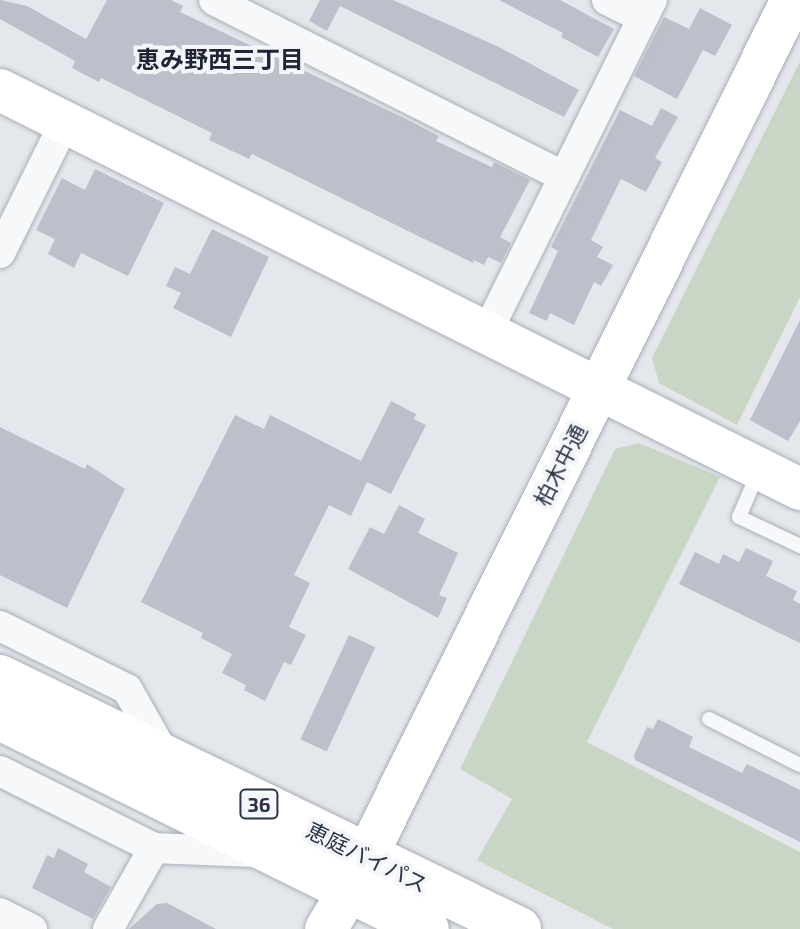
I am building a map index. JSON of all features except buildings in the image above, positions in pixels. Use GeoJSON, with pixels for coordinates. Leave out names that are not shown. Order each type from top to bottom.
{"type":"FeatureCollection","features":[{"type":"Feature","properties":{"kind":"highway","name":"恵庭バイパス"},"geometry":{"type":"LineString","coordinates":[[0,677],[167,760],[357,873],[427,929]]}},
{"type":"Feature","properties":{"kind":"highway","name":"恵庭バイパス"},"geometry":{"type":"LineString","coordinates":[[0,718],[270,853],[357,873],[519,929]]}},
{"type":"Feature","properties":{"kind":"street"},"geometry":{"type":"LineString","coordinates":[[214,0],[564,177]]}},
{"type":"Feature","properties":{"kind":"street"},"geometry":{"type":"LineString","coordinates":[[487,332],[648,9],[607,0]]}},
{"type":"Feature","properties":{"kind":"street","name":"柏木中通"},"geometry":{"type":"LineString","coordinates":[[326,929],[357,873],[792,0]]}},
{"type":"Feature","properties":{"kind":"street"},"geometry":{"type":"LineString","coordinates":[[0,90],[800,489]]}},
{"type":"Feature","properties":{"kind":"street"},"geometry":{"type":"LineString","coordinates":[[0,253],[65,122]]}},
{"type":"Feature","properties":{"kind":"street"},"geometry":{"type":"LineString","coordinates":[[0,626],[127,689],[167,760]]}},
{"type":"Feature","properties":{"kind":"street"},"geometry":{"type":"LineString","coordinates":[[0,771],[154,848],[270,853]]}},
{"type":"Feature","properties":{"kind":"street"},"geometry":{"type":"LineString","coordinates":[[108,929],[154,848]]}},
{"type":"Feature","properties":{"kind":"street"},"geometry":{"type":"LineString","coordinates":[[0,913],[32,929]]}},
{"type":"Feature","properties":{"kind":"lane"},"geometry":{"type":"LineString","coordinates":[[760,469],[739,517],[800,546]]}},
{"type":"Feature","properties":{"kind":"lane"},"geometry":{"type":"LineString","coordinates":[[709,719],[800,765]]}},
{"type":"Feature","properties":{"kind":"green space"},"geometry":{"type":"Polygon","coordinates":[[[800,61],[800,297],[737,425],[659,383],[652,358],[800,61]]]}},
{"type":"Feature","properties":{"kind":"green space"},"geometry":{"type":"Polygon","coordinates":[[[639,443],[720,477],[587,742],[800,852],[800,929],[613,929],[477,860],[512,799],[460,769],[615,449],[639,443]]]}},
{"type":"Feature","properties":{"kind":"district","name":"恵み野西三丁目"},"geometry":{"type":"Point","coordinates":[220,59]}}]}
